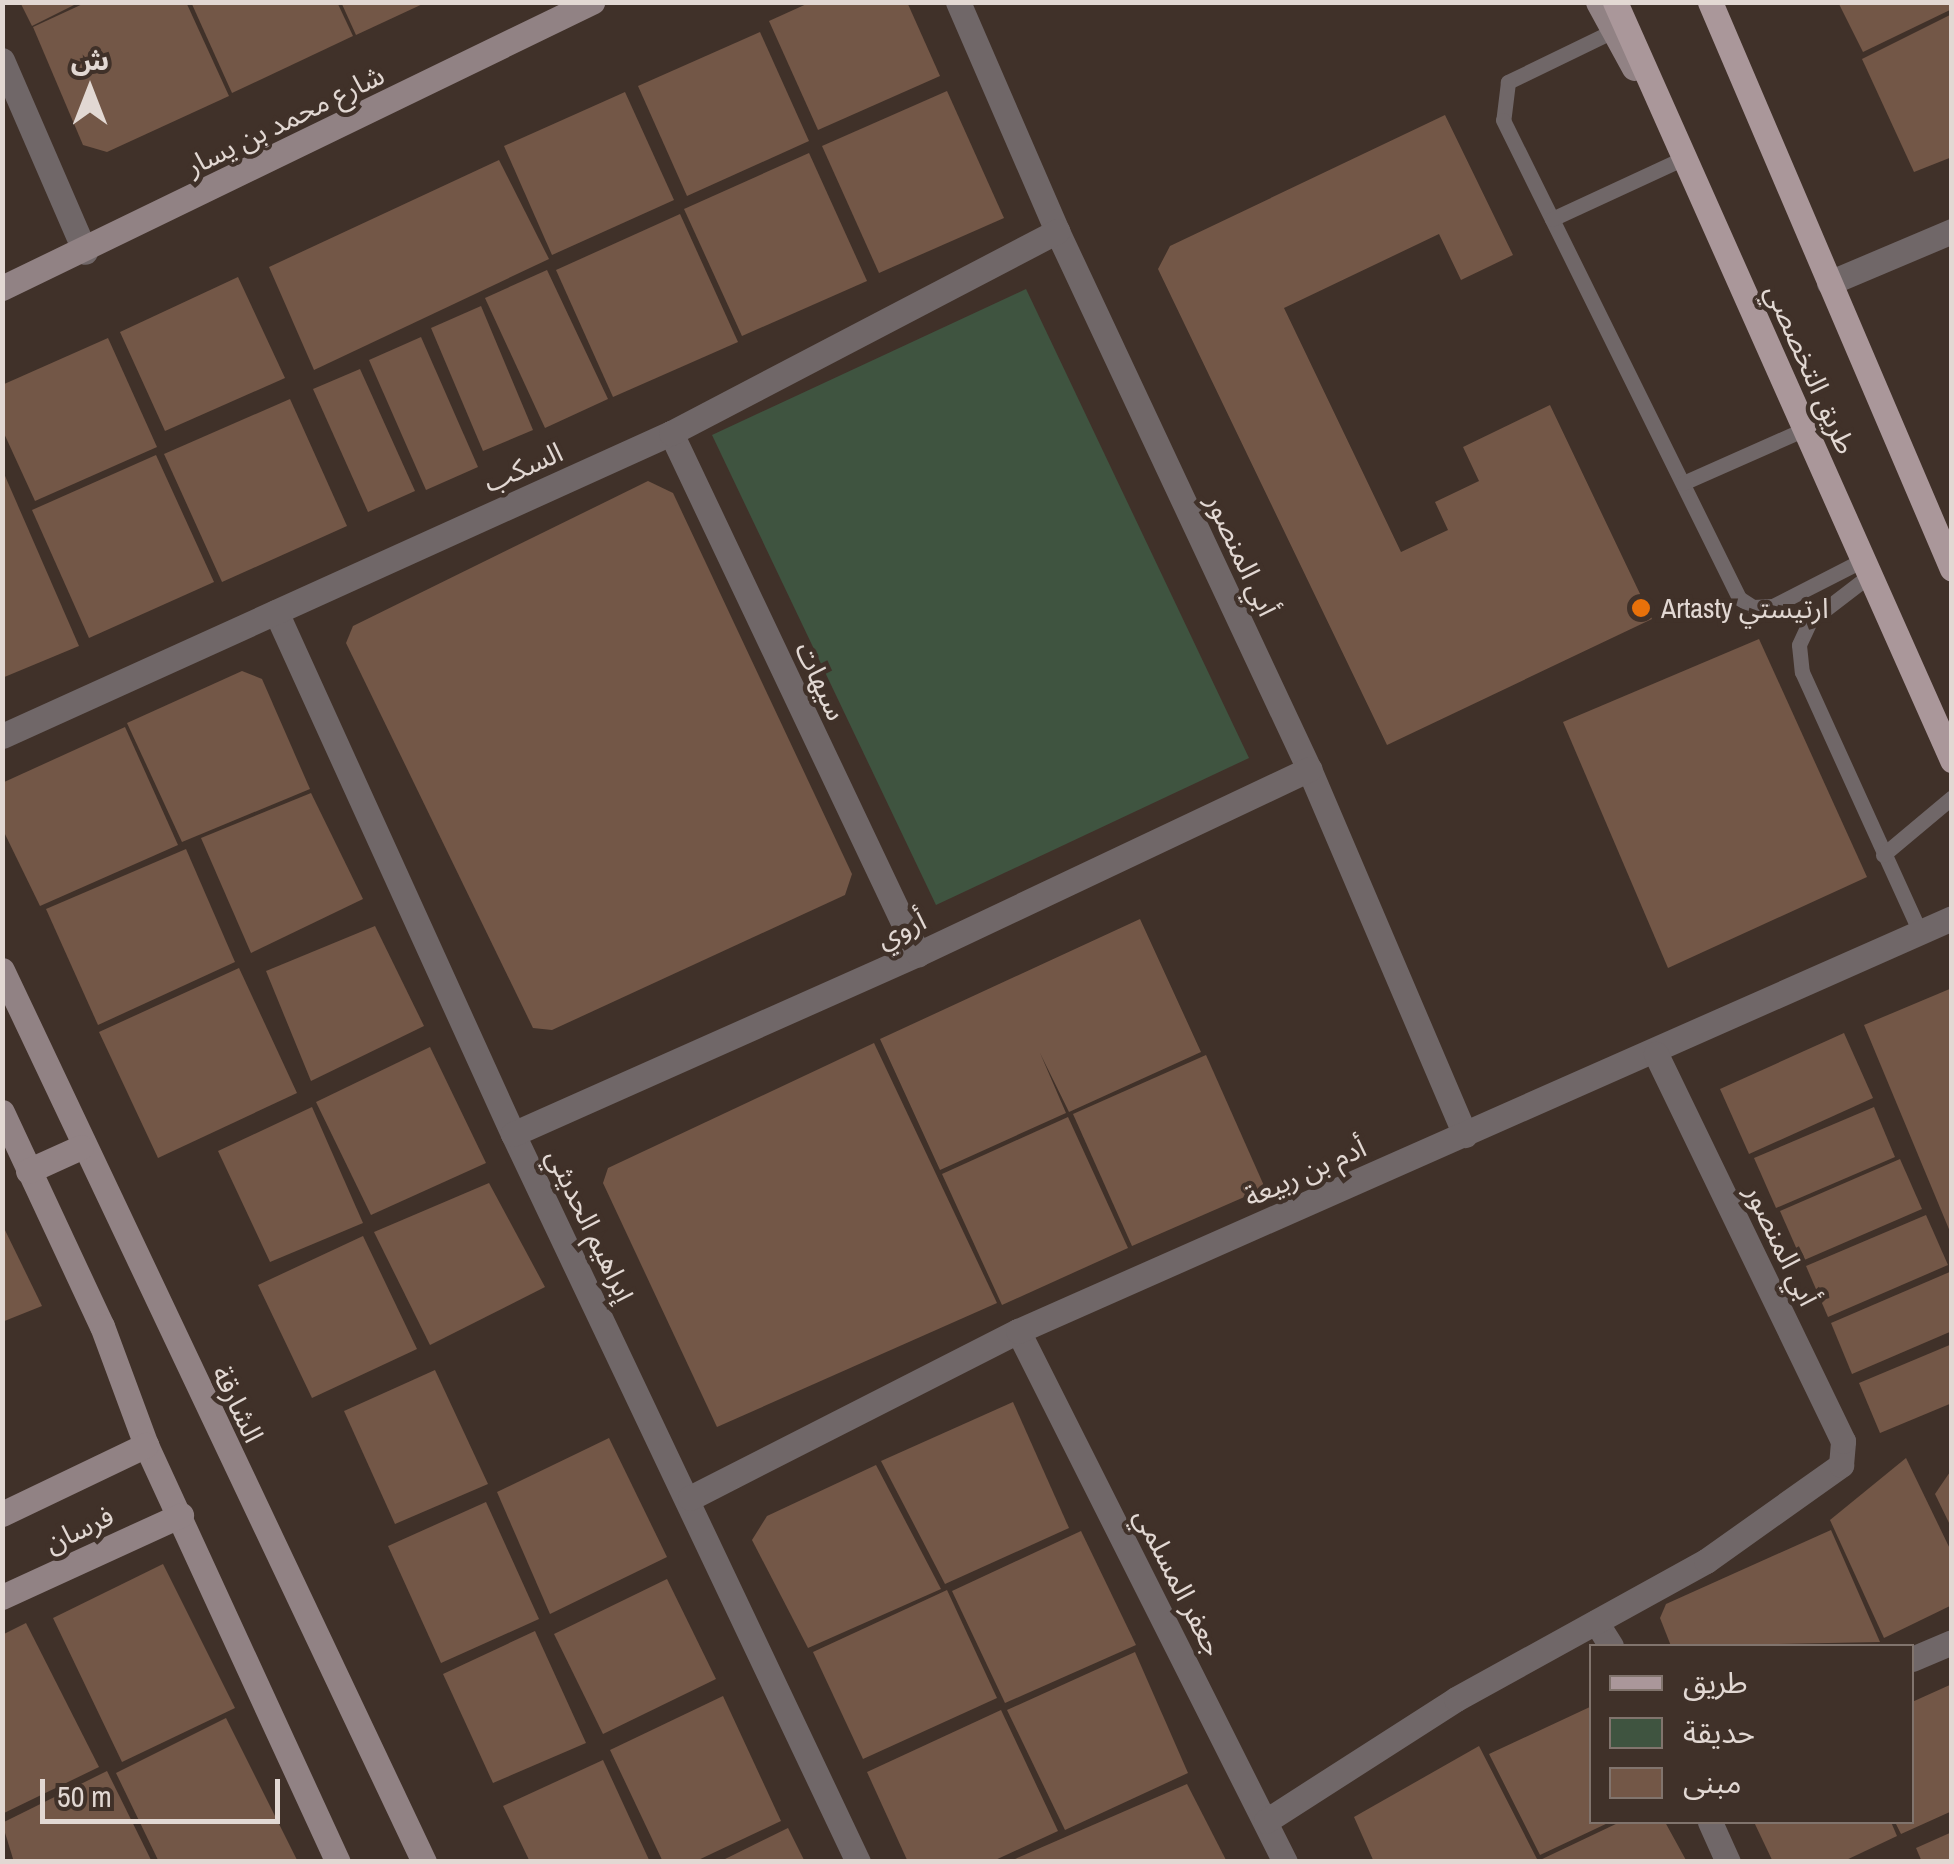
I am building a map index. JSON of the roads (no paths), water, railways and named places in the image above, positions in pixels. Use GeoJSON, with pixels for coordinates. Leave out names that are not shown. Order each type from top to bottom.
{"type":"FeatureCollection","features":[{"type":"Feature","properties":{"kind":"main road","name":"طريق التخصصي"},"geometry":{"type":"LineString","coordinates":[[1615,2],[1952,760]]}},
{"type":"Feature","properties":{"kind":"main road","name":"طريق التخصصي"},"geometry":{"type":"LineString","coordinates":[[1710,2],[1952,568]]}},
{"type":"Feature","properties":{"kind":"street","name":"شارع محمد بن يسار"},"geometry":{"type":"LineString","coordinates":[[2,288],[85,252],[592,2]]}},
{"type":"Feature","properties":{"kind":"street","name":"أبي المنصور"},"geometry":{"type":"LineString","coordinates":[[958,2],[1057,231],[1309,769],[1465,1135]]}},
{"type":"Feature","properties":{"kind":"street"},"geometry":{"type":"LineString","coordinates":[[1598,2],[1683,156]]}},
{"type":"Feature","properties":{"kind":"street"},"geometry":{"type":"LineString","coordinates":[[2,60],[85,252]]}},
{"type":"Feature","properties":{"kind":"street"},"geometry":{"type":"LineString","coordinates":[[1829,284],[1952,230]]}},
{"type":"Feature","properties":{"kind":"street","name":"السكب"},"geometry":{"type":"LineString","coordinates":[[2,736],[670,433],[1057,231]]}},
{"type":"Feature","properties":{"kind":"street","name":"سيهات"},"geometry":{"type":"LineString","coordinates":[[670,433],[918,954]]}},
{"type":"Feature","properties":{"kind":"street","name":"إبراهيم الحديثي"},"geometry":{"type":"LineString","coordinates":[[276,612],[513,1134],[690,1498],[858,1862]]}},
{"type":"Feature","properties":{"kind":"street","name":"أروي"},"geometry":{"type":"LineString","coordinates":[[513,1134],[918,954],[1309,769]]}},
{"type":"Feature","properties":{"kind":"street","name":"أدم بن ربيعة"},"geometry":{"type":"LineString","coordinates":[[690,1498],[1018,1331],[1656,1054],[1952,918]]}},
{"type":"Feature","properties":{"kind":"street","name":"الشارقة"},"geometry":{"type":"LineString","coordinates":[[2,970],[81,1147],[424,1862]]}},
{"type":"Feature","properties":{"kind":"street","name":"أبي المنصور"},"geometry":{"type":"LineString","coordinates":[[1596,1622],[1706,1560],[1841,1465],[1843,1441],[1656,1054]]}},
{"type":"Feature","properties":{"kind":"street"},"geometry":{"type":"LineString","coordinates":[[2,1112],[102,1326],[146,1445],[338,1862]]}},
{"type":"Feature","properties":{"kind":"street"},"geometry":{"type":"LineString","coordinates":[[28,1170],[81,1147]]}},
{"type":"Feature","properties":{"kind":"street","name":"جعفر المسلمي"},"geometry":{"type":"LineString","coordinates":[[1018,1331],[1285,1862]]}},
{"type":"Feature","properties":{"kind":"street","name":"فرسان"},"geometry":{"type":"LineString","coordinates":[[2,1514],[146,1445]]}},
{"type":"Feature","properties":{"kind":"street","name":"فرسان"},"geometry":{"type":"LineString","coordinates":[[2,1596],[180,1515]]}},
{"type":"Feature","properties":{"kind":"street"},"geometry":{"type":"LineString","coordinates":[[1266,1821],[1456,1699],[1596,1622],[1610,1644]]}},
{"type":"Feature","properties":{"kind":"street"},"geometry":{"type":"LineString","coordinates":[[1914,1658],[1952,1642]]}},
{"type":"Feature","properties":{"kind":"street"},"geometry":{"type":"LineString","coordinates":[[1711,1824],[1728,1862]]}},
{"type":"Feature","properties":{"kind":"lane"},"geometry":{"type":"LineString","coordinates":[[1613,31],[1508,82],[1501,98],[1503,120],[1739,598],[1753,608],[1773,606],[1866,568]]}},
{"type":"Feature","properties":{"kind":"lane"},"geometry":{"type":"LineString","coordinates":[[1552,219],[1683,156]]}},
{"type":"Feature","properties":{"kind":"lane"},"geometry":{"type":"LineString","coordinates":[[1683,483],[1805,430]]}},
{"type":"Feature","properties":{"kind":"lane"},"geometry":{"type":"LineString","coordinates":[[1866,568],[1810,621],[1799,645],[1802,672],[1920,932]]}},
{"type":"Feature","properties":{"kind":"lane"},"geometry":{"type":"LineString","coordinates":[[1883,855],[1952,796]]}},
{"type":"Feature","properties":{"kind":"place","name":"Artasty ارتيستي"},"geometry":{"type":"Point","coordinates":[1641,608]}}]}
